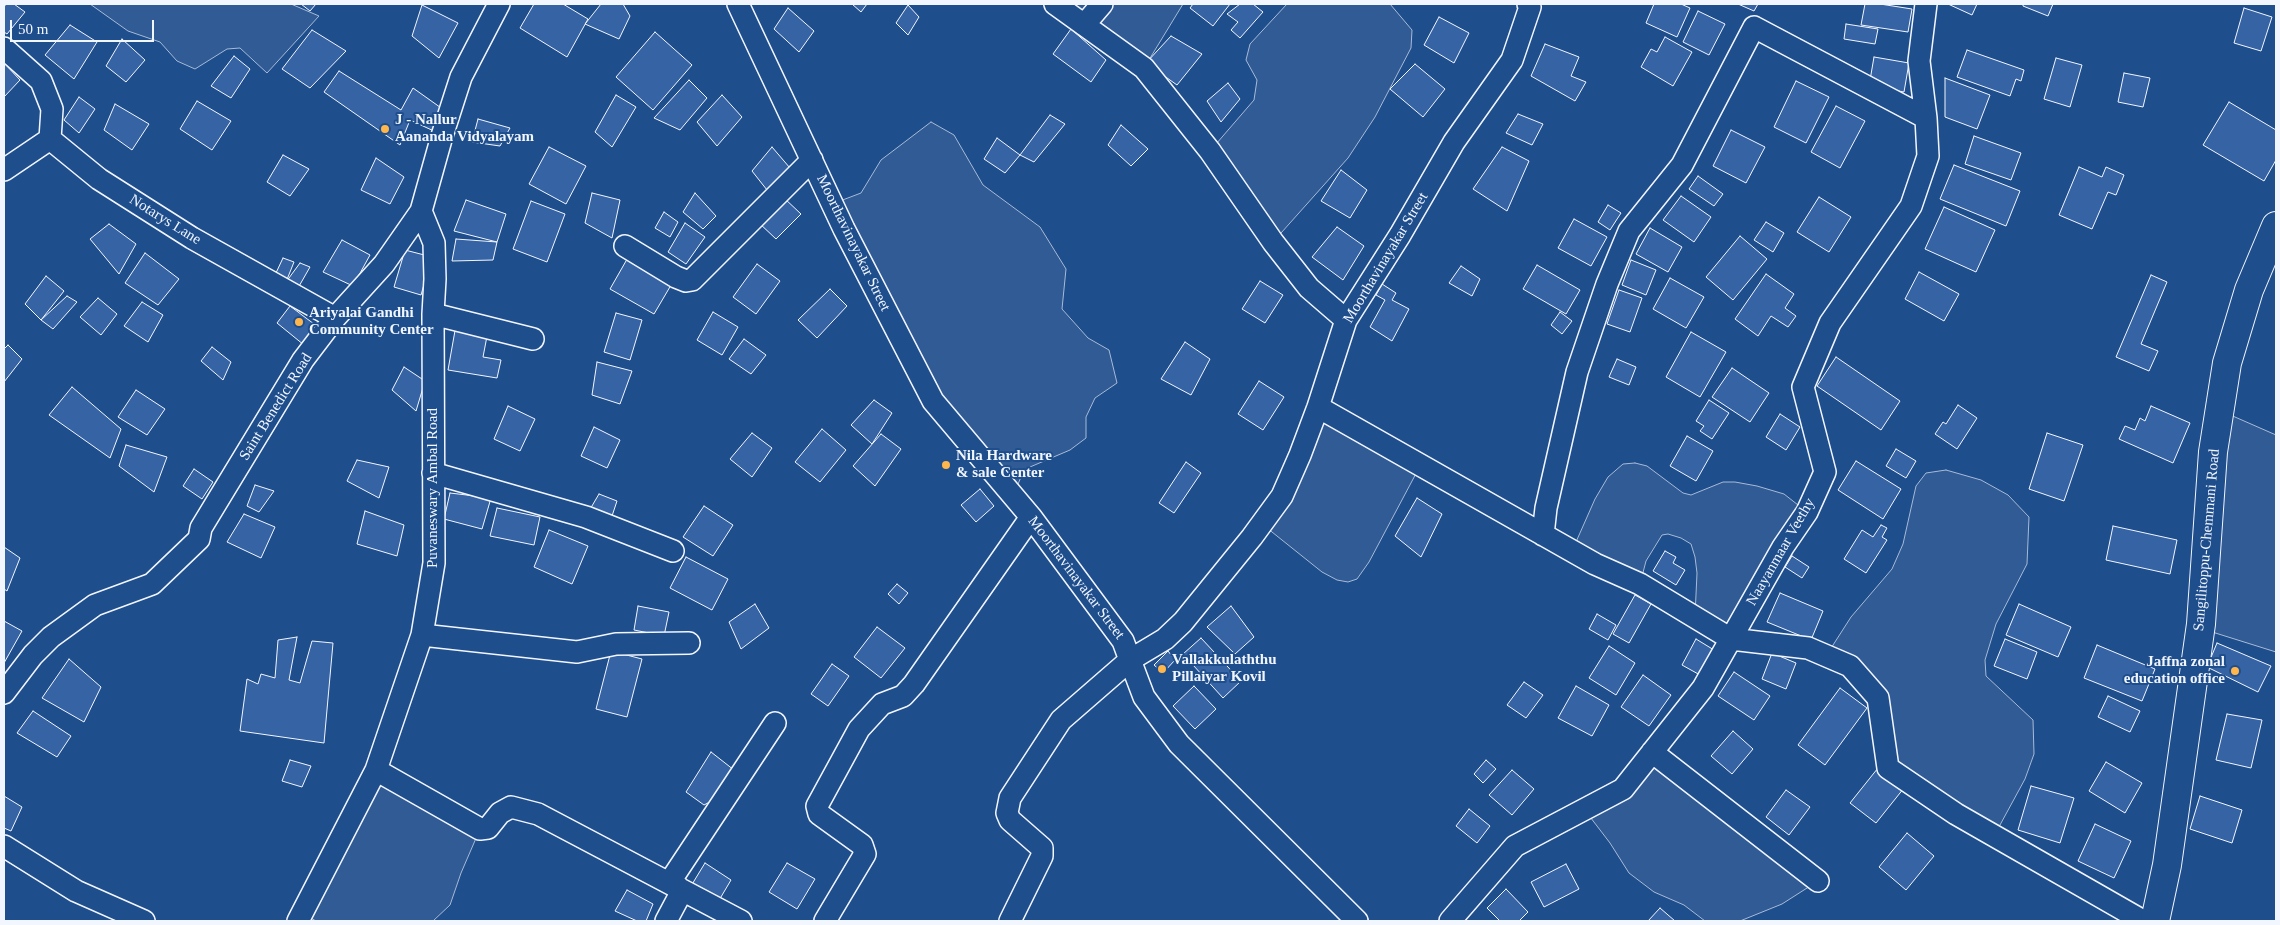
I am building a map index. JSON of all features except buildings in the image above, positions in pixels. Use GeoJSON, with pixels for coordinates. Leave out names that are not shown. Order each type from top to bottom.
{"type":"FeatureCollection","features":[{"type":"Feature","properties":{"kind":"main road","name":"Sangilitoppu-Chemmani Road"},"geometry":{"type":"LineString","coordinates":[[2155,921],[2167,865],[2201,624],[2214,452],[2227,363],[2249,290],[2276,226]]}},
{"type":"Feature","properties":{"kind":"street","name":"Saint Benedict Road"},"geometry":{"type":"LineString","coordinates":[[4,693],[27,663],[51,637],[95,605],[152,584],[199,539],[201,528],[303,360],[335,318],[384,264],[421,211],[461,77],[498,4]]}},
{"type":"Feature","properties":{"kind":"street","name":"Moorthavinayakar Street"},"geometry":{"type":"LineString","coordinates":[[738,4],[844,229],[933,401],[1031,517],[1123,641],[1130,660],[1166,638],[1183,622],[1252,537],[1282,496],[1318,406],[1346,320],[1400,235],[1454,142],[1512,60],[1530,7],[1528,4]]}},
{"type":"Feature","properties":{"kind":"street"},"geometry":{"type":"LineString","coordinates":[[1056,4],[1144,68],[1210,151],[1273,242],[1309,288],[1346,320]]}},
{"type":"Feature","properties":{"kind":"street"},"geometry":{"type":"LineString","coordinates":[[1084,26],[1102,4]]}},
{"type":"Feature","properties":{"kind":"street","name":"Naayanmaar Veethy"},"geometry":{"type":"LineString","coordinates":[[1450,921],[1514,846],[1623,789],[1703,688],[1783,547],[1807,512],[1825,472],[1803,387],[1830,324],[1911,206],[1928,156],[1926,118],[1918,61],[1926,4]]}},
{"type":"Feature","properties":{"kind":"street"},"geometry":{"type":"LineString","coordinates":[[1543,536],[1546,508],[1577,372],[1607,284],[1629,231],[1682,164],[1754,27],[1926,118]]}},
{"type":"Feature","properties":{"kind":"street"},"geometry":{"type":"LineString","coordinates":[[4,48],[41,82],[52,109],[50,139],[4,170]]}},
{"type":"Feature","properties":{"kind":"street","name":"Notarys Lane"},"geometry":{"type":"LineString","coordinates":[[50,139],[99,178],[184,233],[335,318]]}},
{"type":"Feature","properties":{"kind":"street"},"geometry":{"type":"LineString","coordinates":[[625,246],[676,277],[692,280],[812,160]]}},
{"type":"Feature","properties":{"kind":"street","name":"Puvaneswary Ambal Road"},"geometry":{"type":"LineString","coordinates":[[298,921],[376,770],[422,634],[434,563],[433,314],[436,279],[434,243],[421,211]]}},
{"type":"Feature","properties":{"kind":"street"},"geometry":{"type":"LineString","coordinates":[[433,314],[533,339]]}},
{"type":"Feature","properties":{"kind":"street"},"geometry":{"type":"LineString","coordinates":[[1318,406],[1543,536],[1595,564],[1640,584],[1731,639],[1808,648],[1850,666],[1878,698],[1888,768],[1956,814],[2143,921]]}},
{"type":"Feature","properties":{"kind":"street"},"geometry":{"type":"LineString","coordinates":[[433,473],[586,517],[672,551]]}},
{"type":"Feature","properties":{"kind":"street"},"geometry":{"type":"LineString","coordinates":[[826,921],[865,854],[862,845],[819,814],[817,806],[859,729],[882,704],[903,696],[914,684],[1031,517]]}},
{"type":"Feature","properties":{"kind":"street"},"geometry":{"type":"LineString","coordinates":[[422,634],[577,652],[616,644],[689,643]]}},
{"type":"Feature","properties":{"kind":"street"},"geometry":{"type":"LineString","coordinates":[[1010,921],[1042,856],[1042,848],[1010,820],[1007,813],[1010,798],[1061,720],[1130,660],[1144,696],[1179,744],[1357,921]]}},
{"type":"Feature","properties":{"kind":"street"},"geometry":{"type":"LineString","coordinates":[[682,891],[672,880],[775,723]]}},
{"type":"Feature","properties":{"kind":"street"},"geometry":{"type":"LineString","coordinates":[[1652,752],[1818,881]]}},
{"type":"Feature","properties":{"kind":"street"},"geometry":{"type":"LineString","coordinates":[[376,770],[480,829],[488,828],[500,813],[511,807],[538,814],[741,921]]}},
{"type":"Feature","properties":{"kind":"street"},"geometry":{"type":"LineString","coordinates":[[4,846],[76,891],[144,921]]}},
{"type":"Feature","properties":{"kind":"street"},"geometry":{"type":"LineString","coordinates":[[666,921],[682,891]]}},
{"type":"Feature","properties":{"kind":"shaded area"},"geometry":{"type":"Polygon","coordinates":[[[90,4],[291,4],[319,16],[267,73],[240,48],[227,49],[195,69],[177,61],[160,42],[128,31],[90,4]]]}},
{"type":"Feature","properties":{"kind":"shaded area"},"geometry":{"type":"Polygon","coordinates":[[[1064,4],[1183,4],[1144,68],[1064,4]]]}},
{"type":"Feature","properties":{"kind":"shaded area"},"geometry":{"type":"Polygon","coordinates":[[[1287,4],[1390,4],[1412,30],[1411,48],[1375,117],[1348,158],[1273,242],[1210,151],[1254,100],[1257,80],[1246,60],[1250,44],[1287,4]]]}},
{"type":"Feature","properties":{"kind":"shaded area"},"geometry":{"type":"Polygon","coordinates":[[[931,122],[954,135],[983,185],[1040,227],[1066,269],[1062,309],[1088,338],[1109,350],[1117,383],[1095,398],[1086,417],[1086,438],[1070,450],[1030,467],[1021,477],[1013,496],[933,401],[832,204],[861,193],[881,160],[931,122]]]}},
{"type":"Feature","properties":{"kind":"shaded area"},"geometry":{"type":"Polygon","coordinates":[[[1318,407],[1420,466],[1369,562],[1357,579],[1348,582],[1337,580],[1322,572],[1262,524],[1318,407]]]}},
{"type":"Feature","properties":{"kind":"shaded area"},"geometry":{"type":"Polygon","coordinates":[[[2219,410],[2276,435],[2276,652],[2209,631],[2219,410]]]}},
{"type":"Feature","properties":{"kind":"shaded area"},"geometry":{"type":"Polygon","coordinates":[[[1635,463],[1647,466],[1683,493],[1691,495],[1723,482],[1735,482],[1784,494],[1807,512],[1731,639],[1695,616],[1697,573],[1695,557],[1691,544],[1681,538],[1668,534],[1662,535],[1646,561],[1640,584],[1572,551],[1595,499],[1608,477],[1623,464],[1635,463]]]}},
{"type":"Feature","properties":{"kind":"shaded area"},"geometry":{"type":"Polygon","coordinates":[[[1946,470],[1981,480],[2008,495],[2029,517],[2027,564],[1996,624],[1985,660],[1986,676],[2033,720],[2034,754],[2025,779],[1994,836],[1888,768],[1878,698],[1826,656],[1851,617],[1892,569],[1903,544],[1916,486],[1926,473],[1946,470]]]}},
{"type":"Feature","properties":{"kind":"shaded area"},"geometry":{"type":"Polygon","coordinates":[[[1652,752],[1818,881],[1782,904],[1740,921],[1705,921],[1684,905],[1654,892],[1629,873],[1610,843],[1584,809],[1652,752]]]}},
{"type":"Feature","properties":{"kind":"shaded area"},"geometry":{"type":"Polygon","coordinates":[[[376,770],[480,829],[461,873],[450,905],[433,921],[316,921],[302,913],[376,770]]]}},
{"type":"Feature","properties":{"kind":"place","name":"J - Nallur Aananda Vidyalayam"},"geometry":{"type":"Point","coordinates":[385,129]}},
{"type":"Feature","properties":{"kind":"place","name":"Ariyalai Gandhi Community Center"},"geometry":{"type":"Point","coordinates":[299,322]}},
{"type":"Feature","properties":{"kind":"place","name":"Nila Hardware & sale Center"},"geometry":{"type":"Point","coordinates":[946,465]}},
{"type":"Feature","properties":{"kind":"place","name":"Vallakkulaththu Pillaiyar Kovil"},"geometry":{"type":"Point","coordinates":[1162,669]}},
{"type":"Feature","properties":{"kind":"place","name":"Jaffna zonal education office"},"geometry":{"type":"Point","coordinates":[2235,671]}}]}
